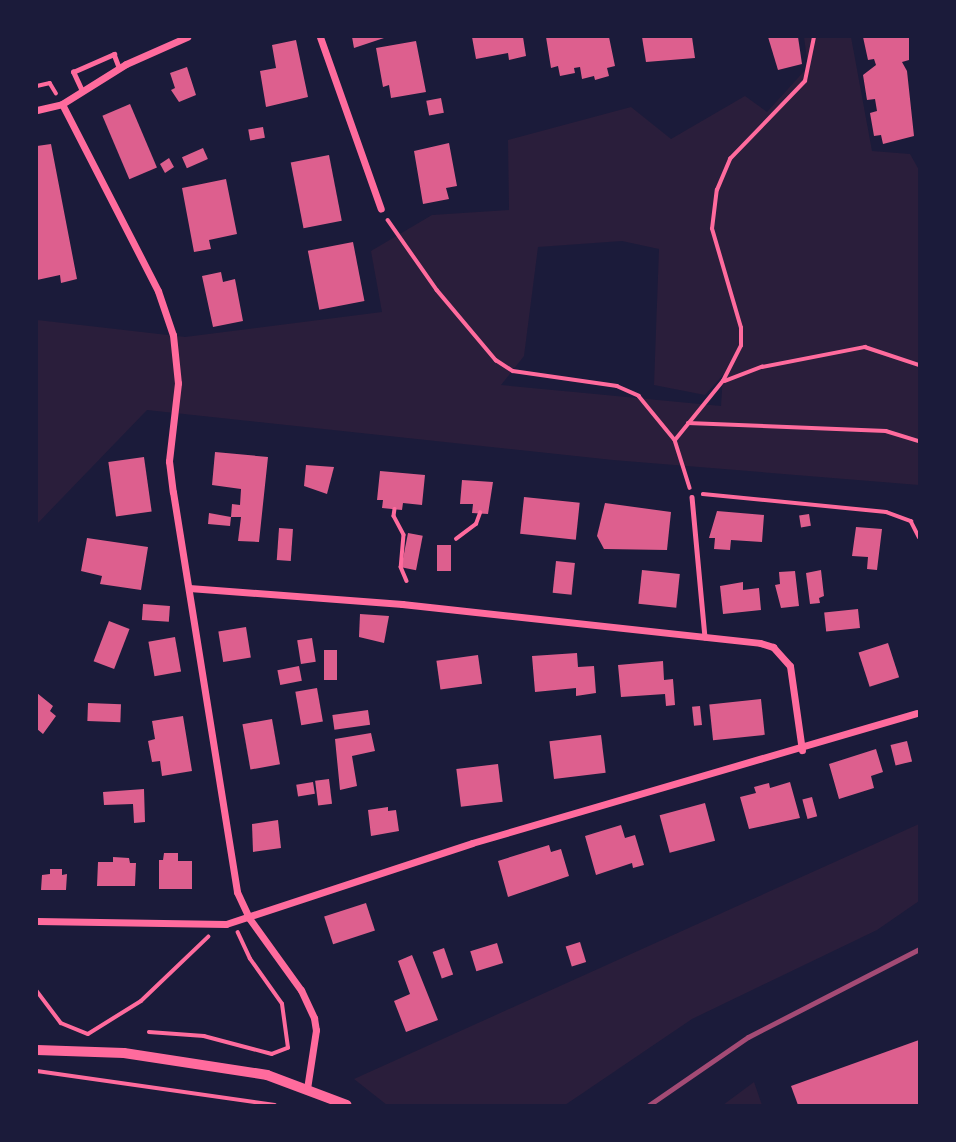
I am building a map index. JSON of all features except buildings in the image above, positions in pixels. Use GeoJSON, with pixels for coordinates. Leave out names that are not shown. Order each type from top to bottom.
{"type":"FeatureCollection","features":[{"type":"Feature","properties":{"kind":"street"},"geometry":{"type":"LineString","coordinates":[[37,110],[62,104],[119,67],[187,37]]}},
{"type":"Feature","properties":{"kind":"street"},"geometry":{"type":"LineString","coordinates":[[320,37],[381,209]]}},
{"type":"Feature","properties":{"kind":"street"},"geometry":{"type":"LineString","coordinates":[[62,104],[158,291],[173,335],[178,383],[169,461],[237,892],[249,918],[301,990],[314,1018],[307,1089]]}},
{"type":"Feature","properties":{"kind":"street"},"geometry":{"type":"LineString","coordinates":[[189,588],[402,604],[760,643],[783,655],[795,682],[802,750]]}},
{"type":"Feature","properties":{"kind":"street"},"geometry":{"type":"LineString","coordinates":[[37,921],[223,924],[237,921],[293,899],[479,841],[802,750],[916,713]]}},
{"type":"Feature","properties":{"kind":"street"},"geometry":{"type":"LineString","coordinates":[[37,1050],[124,1053],[267,1075],[347,1105]]}},
{"type":"Feature","properties":{"kind":"lane"},"geometry":{"type":"LineString","coordinates":[[82,91],[73,72],[114,54],[119,67]]}},
{"type":"Feature","properties":{"kind":"lane"},"geometry":{"type":"LineString","coordinates":[[692,497],[705,637]]}},
{"type":"Feature","properties":{"kind":"path"},"geometry":{"type":"LineString","coordinates":[[675,440],[735,364],[741,328],[712,229],[717,190],[730,159],[805,81],[814,37]]}},
{"type":"Feature","properties":{"kind":"path"},"geometry":{"type":"LineString","coordinates":[[37,86],[50,83],[62,104]]}},
{"type":"Feature","properties":{"kind":"path"},"geometry":{"type":"LineString","coordinates":[[381,209],[437,290],[496,360],[513,371],[617,386],[639,397],[675,440],[692,497],[702,494],[886,512],[911,521],[919,537]]}},
{"type":"Feature","properties":{"kind":"path"},"geometry":{"type":"LineString","coordinates":[[723,381],[762,367],[865,347],[919,365]]}},
{"type":"Feature","properties":{"kind":"path"},"geometry":{"type":"LineString","coordinates":[[688,423],[886,432],[919,441]]}},
{"type":"Feature","properties":{"kind":"path"},"geometry":{"type":"LineString","coordinates":[[395,509],[394,516],[404,535],[401,567],[407,581]]}},
{"type":"Feature","properties":{"kind":"path"},"geometry":{"type":"LineString","coordinates":[[456,539],[476,524],[480,513]]}},
{"type":"Feature","properties":{"kind":"path"},"geometry":{"type":"LineString","coordinates":[[149,1032],[204,1036],[272,1054],[288,1048],[287,1022],[282,1004],[239,937],[237,921]]}},
{"type":"Feature","properties":{"kind":"path"},"geometry":{"type":"LineString","coordinates":[[37,991],[61,1023],[88,1034],[153,991],[223,924]]}},
{"type":"Feature","properties":{"kind":"path"},"geometry":{"type":"LineString","coordinates":[[38,1071],[275,1105]]}},
{"type":"Feature","properties":{"kind":"shaded area"},"geometry":{"type":"Polygon","coordinates":[[[804,37],[851,37],[872,151],[910,154],[919,170],[919,485],[613,460],[147,410],[37,524],[37,320],[185,337],[382,312],[371,251],[432,215],[509,210],[508,140],[631,107],[671,139],[745,96],[767,112],[808,67],[804,37]],[[622,241],[538,247],[524,356],[501,385],[721,406],[723,375],[705,395],[654,385],[659,249],[622,241]]]}},
{"type":"Feature","properties":{"kind":"shaded area"},"geometry":{"type":"Polygon","coordinates":[[[919,824],[919,901],[877,930],[692,1019],[565,1105],[387,1105],[354,1079],[919,824]]]}},
{"type":"Feature","properties":{"kind":"shaded area"},"geometry":{"type":"Polygon","coordinates":[[[754,1082],[762,1105],[723,1105],[754,1082]]]}},
{"type":"Feature","properties":{"kind":"railway"},"geometry":{"type":"LineString","coordinates":[[649,1105],[748,1037],[919,949]]}}]}
